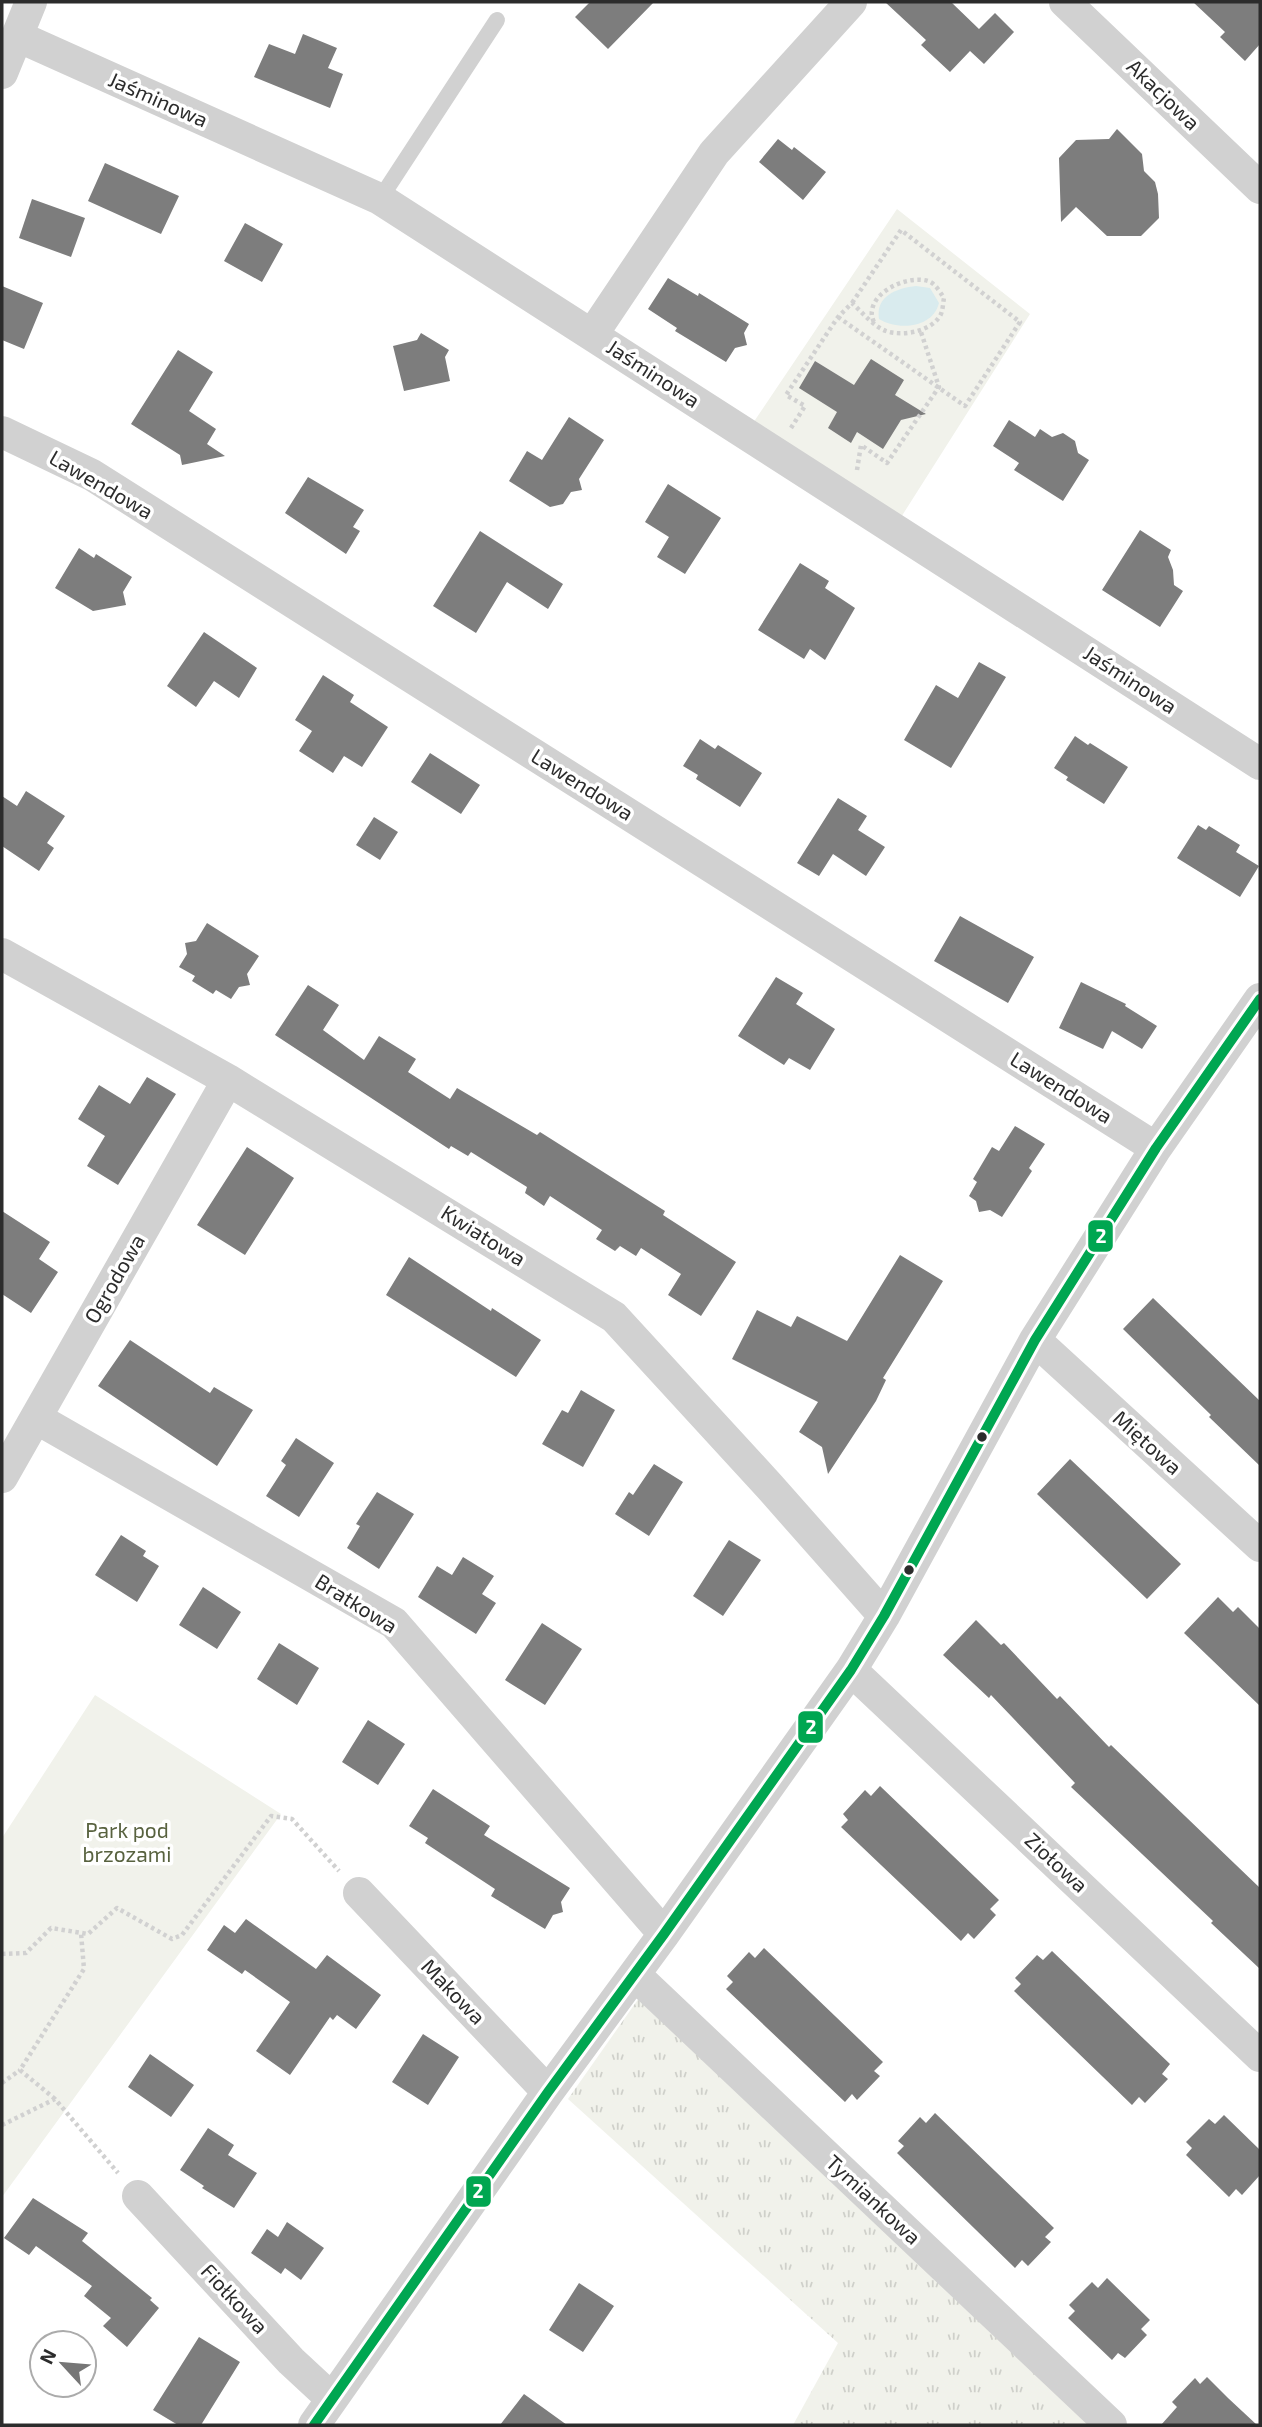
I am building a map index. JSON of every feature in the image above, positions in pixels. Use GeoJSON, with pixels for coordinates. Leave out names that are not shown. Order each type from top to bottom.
{"type":"FeatureCollection","features":[{"type":"Feature","properties":{"kind":"street"},"geometry":{"type":"LineString","coordinates":[[2,73],[31,2]]}},
{"type":"Feature","properties":{"kind":"street"},"geometry":{"type":"LineString","coordinates":[[592,335],[714,153],[851,2]]}},
{"type":"Feature","properties":{"kind":"street","name":"Akacjowa"},"geometry":{"type":"LineString","coordinates":[[1065,2],[1260,188]]}},
{"type":"Feature","properties":{"kind":"street","name":"Jaśminowa"},"geometry":{"type":"LineString","coordinates":[[17,36],[380,199],[1260,764]]}},
{"type":"Feature","properties":{"kind":"street","name":"Lawendowa"},"geometry":{"type":"LineString","coordinates":[[2,432],[92,475],[1156,1148]]}},
{"type":"Feature","properties":{"kind":"street","name":"Kwiatowa"},"geometry":{"type":"LineString","coordinates":[[2,954],[228,1080],[614,1317],[884,1616]]}},
{"type":"Feature","properties":{"kind":"street"},"geometry":{"type":"LineString","coordinates":[[314,2425],[548,2092],[635,1975],[851,1670],[884,1616],[1035,1340],[1156,1148],[1257,1012]]}},
{"type":"Feature","properties":{"kind":"street","name":"Ogrodowa"},"geometry":{"type":"LineString","coordinates":[[2,1477],[228,1080]]}},
{"type":"Feature","properties":{"kind":"street","name":"Miętowa"},"geometry":{"type":"LineString","coordinates":[[1035,1340],[1260,1546]]}},
{"type":"Feature","properties":{"kind":"street","name":"Bratkowa"},"geometry":{"type":"LineString","coordinates":[[36,1418],[394,1623],[664,1934]]}},
{"type":"Feature","properties":{"kind":"street","name":"Ziołowa"},"geometry":{"type":"LineString","coordinates":[[851,1670],[1260,2056]]}},
{"type":"Feature","properties":{"kind":"street","name":"Makowa"},"geometry":{"type":"LineString","coordinates":[[359,1893],[548,2092]]}},
{"type":"Feature","properties":{"kind":"street","name":"Tymiankowa"},"geometry":{"type":"LineString","coordinates":[[635,1975],[1111,2425]]}},
{"type":"Feature","properties":{"kind":"street","name":"Fiołkowa"},"geometry":{"type":"LineString","coordinates":[[138,2196],[291,2361],[332,2399]]}},
{"type":"Feature","properties":{"kind":"lane"},"geometry":{"type":"LineString","coordinates":[[380,199],[497,20]]}},
{"type":"Feature","properties":{"kind":"path"},"geometry":{"type":"LineString","coordinates":[[775,452],[805,406],[786,395],[838,317],[852,303],[901,230],[1020,322],[965,406],[838,317]]}},
{"type":"Feature","properties":{"kind":"path"},"geometry":{"type":"LineString","coordinates":[[852,303],[874,323],[887,331],[905,334],[930,326],[940,315],[944,298],[928,281],[902,283],[878,298],[872,311],[874,323]]}},
{"type":"Feature","properties":{"kind":"path"},"geometry":{"type":"LineString","coordinates":[[920,329],[939,387]]}},
{"type":"Feature","properties":{"kind":"path"},"geometry":{"type":"LineString","coordinates":[[852,502],[861,445],[887,463],[939,387]]}},
{"type":"Feature","properties":{"kind":"path"},"geometry":{"type":"LineString","coordinates":[[2,1954],[26,1953],[51,1928],[88,1934],[117,1908],[172,1939],[182,1935],[271,1816],[292,1819],[359,1893]]}},
{"type":"Feature","properties":{"kind":"path"},"geometry":{"type":"LineString","coordinates":[[2,2083],[20,2070],[84,1969],[81,1933]]}},
{"type":"Feature","properties":{"kind":"path"},"geometry":{"type":"LineString","coordinates":[[20,2070],[55,2099],[138,2196]]}},
{"type":"Feature","properties":{"kind":"path"},"geometry":{"type":"LineString","coordinates":[[2,2125],[55,2099]]}},
{"type":"Feature","properties":{"kind":"green space"},"geometry":{"type":"Polygon","coordinates":[[[897,209],[1030,314],[898,522],[751,426],[897,209]]]}},
{"type":"Feature","properties":{"kind":"green space","name":"Park pod brzozami"},"geometry":{"type":"Polygon","coordinates":[[[95,1695],[281,1814],[2,2197],[2,1838],[95,1695]]]}},
{"type":"Feature","properties":{"kind":"green space"},"geometry":{"type":"Polygon","coordinates":[[[646,1988],[1110,2425],[793,2425],[838,2343],[568,2099],[646,1988]]]}},
{"type":"Feature","properties":{"kind":"shaded area"},"geometry":{"type":"Polygon","coordinates":[[[916,286],[930,288],[939,303],[930,318],[905,326],[879,319],[880,304],[884,299],[895,291],[916,286]]]}},
{"type":"Feature","properties":{"kind":"building"},"geometry":{"type":"Polygon","coordinates":[[[590,2],[654,2],[608,49],[575,17],[590,2]]]}},
{"type":"Feature","properties":{"kind":"building"},"geometry":{"type":"Polygon","coordinates":[[[885,2],[951,2],[979,29],[995,13],[1014,32],[984,64],[970,51],[950,72],[921,45],[926,40],[885,2]]]}},
{"type":"Feature","properties":{"kind":"building"},"geometry":{"type":"Polygon","coordinates":[[[1193,2],[1260,2],[1260,44],[1245,61],[1220,37],[1225,32],[1193,2]]]}},
{"type":"Feature","properties":{"kind":"building"},"geometry":{"type":"Polygon","coordinates":[[[303,34],[337,48],[328,68],[343,74],[330,108],[254,77],[269,44],[295,54],[303,34]]]}},
{"type":"Feature","properties":{"kind":"building"},"geometry":{"type":"Polygon","coordinates":[[[1117,129],[1142,154],[1144,171],[1155,182],[1158,194],[1159,218],[1141,236],[1107,236],[1076,207],[1061,222],[1059,158],[1076,140],[1109,139],[1117,129]]]}},
{"type":"Feature","properties":{"kind":"building"},"geometry":{"type":"Polygon","coordinates":[[[778,139],[792,150],[794,147],[826,172],[803,200],[759,162],[778,139]]]}},
{"type":"Feature","properties":{"kind":"building"},"geometry":{"type":"Polygon","coordinates":[[[105,163],[179,196],[161,234],[88,201],[105,163]]]}},
{"type":"Feature","properties":{"kind":"building"},"geometry":{"type":"Polygon","coordinates":[[[32,199],[85,218],[71,257],[19,238],[32,199]]]}},
{"type":"Feature","properties":{"kind":"building"},"geometry":{"type":"Polygon","coordinates":[[[245,223],[283,244],[262,282],[224,261],[245,223]]]}},
{"type":"Feature","properties":{"kind":"building"},"geometry":{"type":"Polygon","coordinates":[[[668,278],[698,296],[699,293],[749,324],[744,333],[747,345],[735,348],[726,362],[675,331],[677,328],[648,309],[668,278]]]}},
{"type":"Feature","properties":{"kind":"building"},"geometry":{"type":"Polygon","coordinates":[[[2,286],[43,303],[24,349],[2,340],[2,286]]]}},
{"type":"Feature","properties":{"kind":"building"},"geometry":{"type":"Polygon","coordinates":[[[421,333],[449,350],[445,357],[450,381],[404,391],[393,346],[417,340],[421,333]]]}},
{"type":"Feature","properties":{"kind":"building"},"geometry":{"type":"Polygon","coordinates":[[[178,350],[213,372],[189,411],[216,429],[207,444],[225,456],[182,465],[180,455],[131,424],[178,350]]]}},
{"type":"Feature","properties":{"kind":"building"},"geometry":{"type":"Polygon","coordinates":[[[871,359],[904,380],[895,395],[926,414],[901,420],[883,449],[857,432],[851,443],[828,428],[837,412],[799,388],[815,361],[854,385],[871,359]]]}},
{"type":"Feature","properties":{"kind":"building"},"geometry":{"type":"Polygon","coordinates":[[[569,417],[604,440],[579,479],[582,490],[571,492],[563,504],[550,507],[509,481],[527,451],[542,460],[569,417]]]}},
{"type":"Feature","properties":{"kind":"building"},"geometry":{"type":"Polygon","coordinates":[[[1009,420],[1035,437],[1040,429],[1052,437],[1063,433],[1075,441],[1078,453],[1089,460],[1063,501],[1014,470],[1019,463],[993,446],[1009,420]]]}},
{"type":"Feature","properties":{"kind":"building"},"geometry":{"type":"Polygon","coordinates":[[[308,477],[364,510],[353,527],[360,531],[346,554],[285,513],[308,477]]]}},
{"type":"Feature","properties":{"kind":"building"},"geometry":{"type":"Polygon","coordinates":[[[668,484],[721,518],[685,574],[657,557],[669,537],[645,522],[668,484]]]}},
{"type":"Feature","properties":{"kind":"building"},"geometry":{"type":"Polygon","coordinates":[[[1140,530],[1171,550],[1168,557],[1173,570],[1174,585],[1183,591],[1160,627],[1102,590],[1140,530]]]}},
{"type":"Feature","properties":{"kind":"building"},"geometry":{"type":"Polygon","coordinates":[[[480,531],[563,584],[548,609],[507,582],[476,633],[433,606],[480,531]]]}},
{"type":"Feature","properties":{"kind":"building"},"geometry":{"type":"Polygon","coordinates":[[[79,548],[94,558],[96,554],[132,577],[123,592],[126,605],[93,611],[55,588],[79,548]]]}},
{"type":"Feature","properties":{"kind":"building"},"geometry":{"type":"Polygon","coordinates":[[[800,563],[829,581],[825,588],[855,608],[825,660],[810,649],[804,659],[758,630],[800,563]]]}},
{"type":"Feature","properties":{"kind":"building"},"geometry":{"type":"Polygon","coordinates":[[[204,632],[257,668],[239,698],[214,681],[196,707],[167,686],[204,632]]]}},
{"type":"Feature","properties":{"kind":"building"},"geometry":{"type":"Polygon","coordinates":[[[979,662],[1006,677],[951,768],[904,740],[936,685],[958,698],[979,662]]]}},
{"type":"Feature","properties":{"kind":"building"},"geometry":{"type":"Polygon","coordinates":[[[323,675],[354,695],[350,702],[388,727],[362,767],[344,756],[333,773],[299,751],[312,731],[295,720],[323,675]]]}},
{"type":"Feature","properties":{"kind":"building"},"geometry":{"type":"Polygon","coordinates":[[[1075,736],[1128,767],[1104,804],[1066,780],[1068,777],[1054,768],[1075,736]]]}},
{"type":"Feature","properties":{"kind":"building"},"geometry":{"type":"Polygon","coordinates":[[[700,739],[715,749],[718,745],[762,773],[740,807],[696,779],[698,775],[683,766],[700,739]]]}},
{"type":"Feature","properties":{"kind":"building"},"geometry":{"type":"Polygon","coordinates":[[[430,753],[480,785],[461,814],[411,782],[430,753]]]}},
{"type":"Feature","properties":{"kind":"building"},"geometry":{"type":"Polygon","coordinates":[[[26,791],[65,816],[47,843],[54,848],[39,871],[2,846],[2,796],[17,806],[26,791]]]}},
{"type":"Feature","properties":{"kind":"building"},"geometry":{"type":"Polygon","coordinates":[[[838,798],[867,816],[858,830],[885,847],[866,876],[833,854],[819,876],[797,863],[838,798]]]}},
{"type":"Feature","properties":{"kind":"building"},"geometry":{"type":"Polygon","coordinates":[[[374,817],[398,832],[380,860],[356,845],[374,817]]]}},
{"type":"Feature","properties":{"kind":"building"},"geometry":{"type":"Polygon","coordinates":[[[1198,825],[1206,830],[1209,826],[1240,845],[1236,852],[1259,866],[1240,897],[1177,858],[1198,825]]]}},
{"type":"Feature","properties":{"kind":"building"},"geometry":{"type":"Polygon","coordinates":[[[960,916],[1034,957],[1008,1003],[934,961],[960,916]]]}},
{"type":"Feature","properties":{"kind":"building"},"geometry":{"type":"Polygon","coordinates":[[[207,923],[259,956],[247,974],[250,985],[239,987],[231,999],[216,990],[213,994],[192,981],[195,976],[179,967],[187,954],[185,943],[196,941],[207,923]]]}},
{"type":"Feature","properties":{"kind":"building"},"geometry":{"type":"Polygon","coordinates":[[[776,977],[803,993],[796,1004],[835,1029],[810,1070],[789,1058],[784,1065],[738,1036],[776,977]]]}},
{"type":"Feature","properties":{"kind":"building"},"geometry":{"type":"Polygon","coordinates":[[[1081,982],[1126,1004],[1125,1006],[1157,1026],[1142,1049],[1112,1031],[1103,1049],[1059,1028],[1081,982]]]}},
{"type":"Feature","properties":{"kind":"building"},"geometry":{"type":"Polygon","coordinates":[[[308,985],[339,1005],[323,1030],[364,1060],[379,1036],[416,1059],[408,1072],[450,1099],[457,1088],[537,1135],[540,1132],[665,1211],[663,1215],[736,1262],[701,1316],[668,1295],[681,1274],[641,1248],[636,1256],[620,1246],[615,1251],[596,1239],[602,1230],[550,1196],[544,1206],[525,1193],[527,1187],[471,1152],[468,1156],[451,1146],[449,1149],[275,1035],[308,985]]]}},
{"type":"Feature","properties":{"kind":"building"},"geometry":{"type":"Polygon","coordinates":[[[147,1077],[176,1094],[118,1185],[87,1166],[105,1136],[78,1119],[99,1085],[130,1104],[147,1077]]]}},
{"type":"Feature","properties":{"kind":"building"},"geometry":{"type":"Polygon","coordinates":[[[1015,1126],[1045,1144],[1029,1168],[1032,1171],[1002,1217],[990,1210],[979,1212],[976,1201],[969,1196],[977,1182],[973,1179],[992,1147],[999,1151],[1015,1126]]]}},
{"type":"Feature","properties":{"kind":"building"},"geometry":{"type":"Polygon","coordinates":[[[247,1147],[294,1178],[245,1255],[197,1225],[247,1147]]]}},
{"type":"Feature","properties":{"kind":"building"},"geometry":{"type":"Polygon","coordinates":[[[2,1211],[50,1242],[39,1259],[58,1272],[31,1313],[2,1294],[2,1211]]]}},
{"type":"Feature","properties":{"kind":"building"},"geometry":{"type":"Polygon","coordinates":[[[900,1255],[943,1281],[883,1378],[886,1380],[876,1401],[828,1474],[822,1447],[799,1432],[818,1402],[732,1359],[757,1310],[791,1327],[797,1316],[847,1341],[900,1255]]]}},
{"type":"Feature","properties":{"kind":"building"},"geometry":{"type":"Polygon","coordinates":[[[409,1257],[541,1340],[516,1377],[386,1295],[409,1257]]]}},
{"type":"Feature","properties":{"kind":"building"},"geometry":{"type":"Polygon","coordinates":[[[1153,1298],[1260,1401],[1260,1466],[1123,1329],[1153,1298]]]}},
{"type":"Feature","properties":{"kind":"building"},"geometry":{"type":"Polygon","coordinates":[[[130,1340],[210,1393],[214,1387],[253,1410],[217,1466],[98,1386],[130,1340]]]}},
{"type":"Feature","properties":{"kind":"building"},"geometry":{"type":"Polygon","coordinates":[[[581,1390],[615,1410],[583,1467],[542,1444],[562,1410],[568,1413],[581,1390]]]}},
{"type":"Feature","properties":{"kind":"building"},"geometry":{"type":"Polygon","coordinates":[[[296,1438],[334,1463],[299,1517],[266,1496],[286,1465],[281,1461],[296,1438]]]}},
{"type":"Feature","properties":{"kind":"building"},"geometry":{"type":"Polygon","coordinates":[[[1070,1459],[1181,1564],[1147,1599],[1037,1494],[1070,1459]]]}},
{"type":"Feature","properties":{"kind":"building"},"geometry":{"type":"Polygon","coordinates":[[[654,1464],[683,1482],[649,1536],[615,1514],[629,1492],[633,1495],[654,1464]]]}},
{"type":"Feature","properties":{"kind":"building"},"geometry":{"type":"Polygon","coordinates":[[[377,1492],[414,1514],[379,1569],[347,1548],[360,1526],[356,1524],[377,1492]]]}},
{"type":"Feature","properties":{"kind":"building"},"geometry":{"type":"Polygon","coordinates":[[[121,1535],[146,1551],[143,1556],[159,1566],[137,1602],[95,1575],[121,1535]]]}},
{"type":"Feature","properties":{"kind":"building"},"geometry":{"type":"Polygon","coordinates":[[[729,1540],[761,1560],[723,1616],[693,1596],[729,1540]]]}},
{"type":"Feature","properties":{"kind":"building"},"geometry":{"type":"Polygon","coordinates":[[[463,1557],[494,1576],[482,1594],[496,1603],[476,1634],[418,1597],[437,1566],[452,1575],[463,1557]]]}},
{"type":"Feature","properties":{"kind":"building"},"geometry":{"type":"Polygon","coordinates":[[[203,1587],[241,1612],[217,1649],[179,1625],[203,1587]]]}},
{"type":"Feature","properties":{"kind":"building"},"geometry":{"type":"Polygon","coordinates":[[[1218,1597],[1233,1612],[1238,1607],[1260,1629],[1260,1706],[1184,1633],[1218,1597]]]}},
{"type":"Feature","properties":{"kind":"building"},"geometry":{"type":"Polygon","coordinates":[[[976,1620],[1001,1645],[1004,1643],[1057,1699],[1060,1696],[1109,1747],[1111,1745],[1260,1888],[1260,1969],[1071,1787],[1075,1783],[991,1695],[989,1698],[943,1655],[976,1620]]]}},
{"type":"Feature","properties":{"kind":"building"},"geometry":{"type":"Polygon","coordinates":[[[542,1623],[582,1649],[545,1705],[505,1680],[542,1623]]]}},
{"type":"Feature","properties":{"kind":"building"},"geometry":{"type":"Polygon","coordinates":[[[279,1643],[319,1668],[297,1705],[257,1679],[279,1643]]]}},
{"type":"Feature","properties":{"kind":"building"},"geometry":{"type":"Polygon","coordinates":[[[368,1720],[405,1744],[378,1785],[342,1762],[368,1720]]]}},
{"type":"Feature","properties":{"kind":"building"},"geometry":{"type":"Polygon","coordinates":[[[880,1786],[999,1900],[990,1909],[996,1915],[974,1939],[968,1933],[961,1941],[841,1827],[848,1820],[843,1814],[865,1790],[871,1796],[880,1786]]]}},
{"type":"Feature","properties":{"kind":"building"},"geometry":{"type":"Polygon","coordinates":[[[433,1789],[490,1826],[484,1835],[570,1888],[561,1902],[563,1912],[553,1915],[545,1929],[491,1896],[495,1889],[425,1843],[428,1838],[409,1826],[433,1789]]]}},
{"type":"Feature","properties":{"kind":"building"},"geometry":{"type":"Polygon","coordinates":[[[246,1919],[316,1969],[327,1955],[381,1995],[356,2029],[337,2015],[333,2020],[330,2017],[290,2075],[256,2051],[290,2002],[245,1970],[242,1974],[207,1950],[224,1925],[235,1933],[246,1919]]]}},
{"type":"Feature","properties":{"kind":"building"},"geometry":{"type":"Polygon","coordinates":[[[764,1948],[883,2062],[874,2071],[880,2076],[857,2100],[852,2094],[845,2102],[726,1989],[733,1982],[727,1976],[749,1952],[755,1958],[764,1948]]]}},
{"type":"Feature","properties":{"kind":"building"},"geometry":{"type":"Polygon","coordinates":[[[1052,1951],[1170,2064],[1162,2074],[1168,2079],[1145,2103],[1139,2097],[1132,2105],[1014,1991],[1021,1984],[1015,1978],[1037,1955],[1043,1960],[1052,1951]]]}},
{"type":"Feature","properties":{"kind":"building"},"geometry":{"type":"Polygon","coordinates":[[[423,2034],[459,2057],[428,2105],[392,2082],[423,2034]]]}},
{"type":"Feature","properties":{"kind":"building"},"geometry":{"type":"Polygon","coordinates":[[[150,2054],[194,2085],[171,2117],[128,2087],[150,2054]]]}},
{"type":"Feature","properties":{"kind":"building"},"geometry":{"type":"Polygon","coordinates":[[[935,2113],[1054,2228],[1045,2237],[1051,2242],[1028,2266],[1022,2260],[1015,2268],[897,2153],[904,2146],[898,2141],[920,2117],[926,2123],[935,2113]]]}},
{"type":"Feature","properties":{"kind":"building"},"geometry":{"type":"Polygon","coordinates":[[[1224,2115],[1260,2150],[1260,2175],[1242,2195],[1236,2189],[1229,2197],[1186,2155],[1192,2148],[1186,2142],[1209,2119],[1215,2124],[1224,2115]]]}},
{"type":"Feature","properties":{"kind":"building"},"geometry":{"type":"Polygon","coordinates":[[[208,2128],[234,2145],[228,2155],[257,2173],[234,2208],[180,2170],[208,2128]]]}},
{"type":"Feature","properties":{"kind":"building"},"geometry":{"type":"Polygon","coordinates":[[[33,2198],[88,2233],[82,2241],[152,2298],[150,2300],[159,2308],[127,2347],[103,2326],[111,2318],[84,2296],[92,2286],[36,2246],[29,2255],[4,2238],[33,2198]]]}},
{"type":"Feature","properties":{"kind":"building"},"geometry":{"type":"Polygon","coordinates":[[[287,2222],[324,2248],[301,2280],[285,2268],[281,2274],[251,2253],[267,2229],[278,2237],[287,2222]]]}},
{"type":"Feature","properties":{"kind":"building"},"geometry":{"type":"Polygon","coordinates":[[[1107,2278],[1150,2320],[1141,2329],[1147,2335],[1125,2358],[1118,2353],[1112,2360],[1068,2318],[1075,2311],[1069,2305],[1092,2282],[1098,2288],[1107,2278]]]}},
{"type":"Feature","properties":{"kind":"building"},"geometry":{"type":"Polygon","coordinates":[[[579,2283],[614,2306],[583,2352],[549,2330],[579,2283]]]}},
{"type":"Feature","properties":{"kind":"building"},"geometry":{"type":"Polygon","coordinates":[[[199,2337],[240,2362],[201,2425],[178,2425],[153,2410],[199,2337]]]}},
{"type":"Feature","properties":{"kind":"building"},"geometry":{"type":"Polygon","coordinates":[[[1207,2377],[1257,2425],[1161,2425],[1177,2407],[1172,2402],[1195,2378],[1200,2384],[1207,2377]]]}},
{"type":"Feature","properties":{"kind":"building"},"geometry":{"type":"Polygon","coordinates":[[[524,2394],[567,2425],[500,2425],[524,2394]]]}},
{"type":"Feature","properties":{"kind":"transit line","name":"2"},"geometry":{"type":"LineString","coordinates":[[314,2425],[548,2092],[851,1670],[884,1616],[1035,1340],[1156,1148],[1260,999]]}}]}
